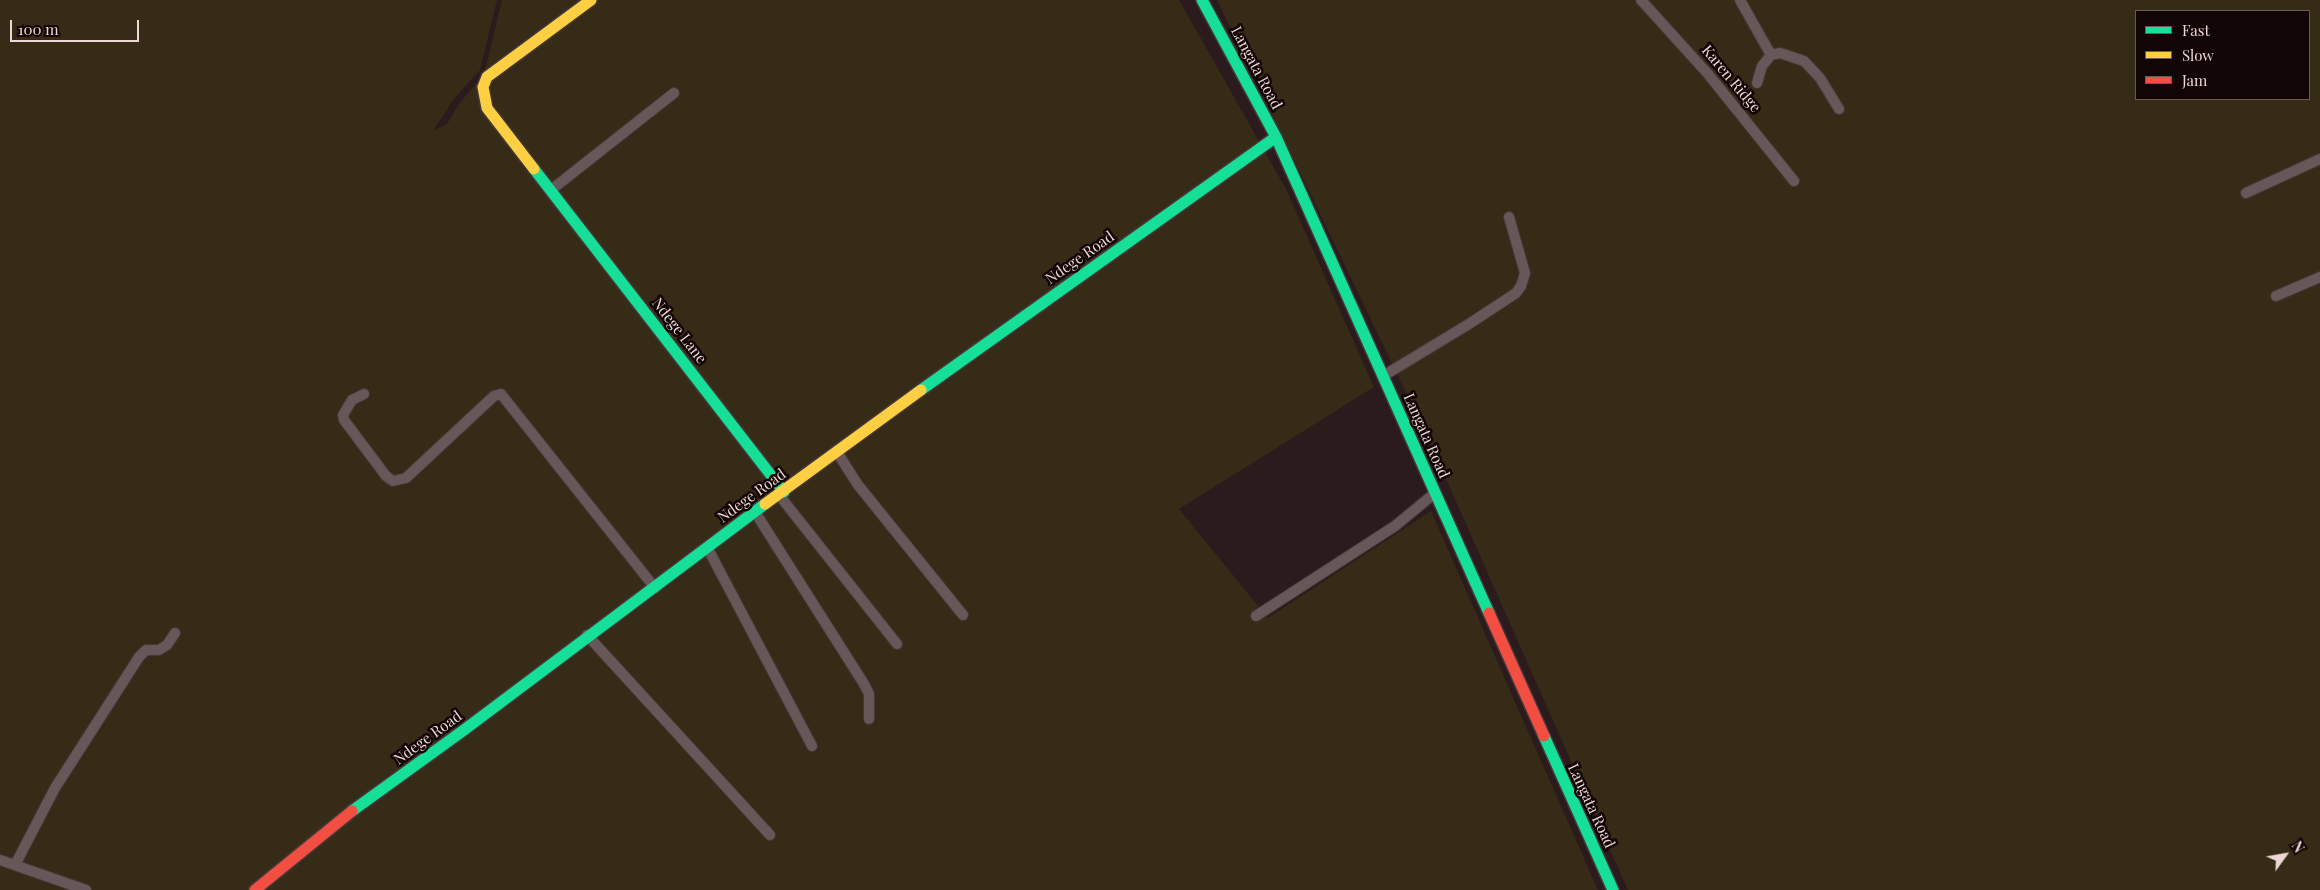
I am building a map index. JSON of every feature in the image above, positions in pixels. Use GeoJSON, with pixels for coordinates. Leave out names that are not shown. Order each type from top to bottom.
{"type":"FeatureCollection","features":[{"type":"Feature","properties":{"kind":"street","name":"Ndege Lane"},"geometry":{"type":"LineString","coordinates":[[591,0],[487,77],[482,87],[487,108],[781,493]]}},
{"type":"Feature","properties":{"kind":"street","name":"Langata Road"},"geometry":{"type":"LineString","coordinates":[[1202,0],[1276,137],[1612,890]]}},
{"type":"Feature","properties":{"kind":"street","name":"Karen Ridge"},"geometry":{"type":"LineString","coordinates":[[1641,0],[1708,74],[1794,181]]}},
{"type":"Feature","properties":{"kind":"street"},"geometry":{"type":"LineString","coordinates":[[1740,0],[1771,55]]}},
{"type":"Feature","properties":{"kind":"street"},"geometry":{"type":"LineString","coordinates":[[1757,83],[1762,66],[1771,55],[1780,53],[1804,61],[1820,78],[1839,109]]}},
{"type":"Feature","properties":{"kind":"street"},"geometry":{"type":"LineString","coordinates":[[551,190],[674,93]]}},
{"type":"Feature","properties":{"kind":"street","name":"Ndege Road"},"geometry":{"type":"LineString","coordinates":[[255,890],[341,819],[464,730],[707,547],[959,362],[1276,137]]}},
{"type":"Feature","properties":{"kind":"street"},"geometry":{"type":"LineString","coordinates":[[2246,193],[2320,159]]}},
{"type":"Feature","properties":{"kind":"street"},"geometry":{"type":"LineString","coordinates":[[1383,376],[1469,324],[1516,292],[1521,286],[1525,273],[1509,217]]}},
{"type":"Feature","properties":{"kind":"street"},"geometry":{"type":"LineString","coordinates":[[2276,296],[2320,277]]}},
{"type":"Feature","properties":{"kind":"street"},"geometry":{"type":"LineString","coordinates":[[364,394],[352,400],[343,415],[344,420],[386,476],[392,481],[406,478],[494,396],[502,394],[655,588]]}},
{"type":"Feature","properties":{"kind":"street"},"geometry":{"type":"LineString","coordinates":[[837,452],[858,485],[963,615]]}},
{"type":"Feature","properties":{"kind":"street"},"geometry":{"type":"LineString","coordinates":[[1256,616],[1395,526],[1435,492]]}},
{"type":"Feature","properties":{"kind":"street"},"geometry":{"type":"LineString","coordinates":[[781,493],[897,644]]}},
{"type":"Feature","properties":{"kind":"street"},"geometry":{"type":"LineString","coordinates":[[755,512],[864,684],[869,694],[869,719]]}},
{"type":"Feature","properties":{"kind":"street"},"geometry":{"type":"LineString","coordinates":[[707,547],[812,746]]}},
{"type":"Feature","properties":{"kind":"street"},"geometry":{"type":"LineString","coordinates":[[15,865],[54,788],[139,657],[146,650],[160,650],[167,645],[175,633]]}},
{"type":"Feature","properties":{"kind":"street"},"geometry":{"type":"LineString","coordinates":[[587,636],[770,835]]}},
{"type":"Feature","properties":{"kind":"street"},"geometry":{"type":"LineString","coordinates":[[0,860],[86,890]]}},
{"type":"Feature","properties":{"kind":"shaded area"},"geometry":{"type":"Polygon","coordinates":[[[0,0],[497,0],[480,70],[453,100],[434,130],[447,124],[458,105],[484,74],[502,0],[1179,0],[1286,189],[1374,387],[1179,509],[1268,618],[1431,511],[1598,890],[0,890],[0,0]]]}},
{"type":"Feature","properties":{"kind":"shaded area"},"geometry":{"type":"Polygon","coordinates":[[[1217,0],[2320,0],[2320,890],[1628,890],[1427,436],[1217,0]]]}},
{"type":"Feature","properties":{"kind":"traffic: fast"},"geometry":{"type":"LineString","coordinates":[[1202,0],[1276,137],[1489,613]]}},
{"type":"Feature","properties":{"kind":"traffic: fast"},"geometry":{"type":"LineString","coordinates":[[921,390],[1276,137]]}},
{"type":"Feature","properties":{"kind":"traffic: fast"},"geometry":{"type":"LineString","coordinates":[[534,169],[784,492]]}},
{"type":"Feature","properties":{"kind":"traffic: fast"},"geometry":{"type":"LineString","coordinates":[[352,811],[464,730],[765,504]]}},
{"type":"Feature","properties":{"kind":"traffic: fast"},"geometry":{"type":"LineString","coordinates":[[1544,736],[1613,890]]}},
{"type":"Feature","properties":{"kind":"traffic: slow"},"geometry":{"type":"LineString","coordinates":[[534,169],[487,108],[483,87],[487,77],[591,0]]}},
{"type":"Feature","properties":{"kind":"traffic: slow"},"geometry":{"type":"LineString","coordinates":[[765,504],[921,390]]}},
{"type":"Feature","properties":{"kind":"traffic: jam"},"geometry":{"type":"LineString","coordinates":[[1489,613],[1544,736]]}},
{"type":"Feature","properties":{"kind":"traffic: jam"},"geometry":{"type":"LineString","coordinates":[[255,890],[352,811]]}}]}
